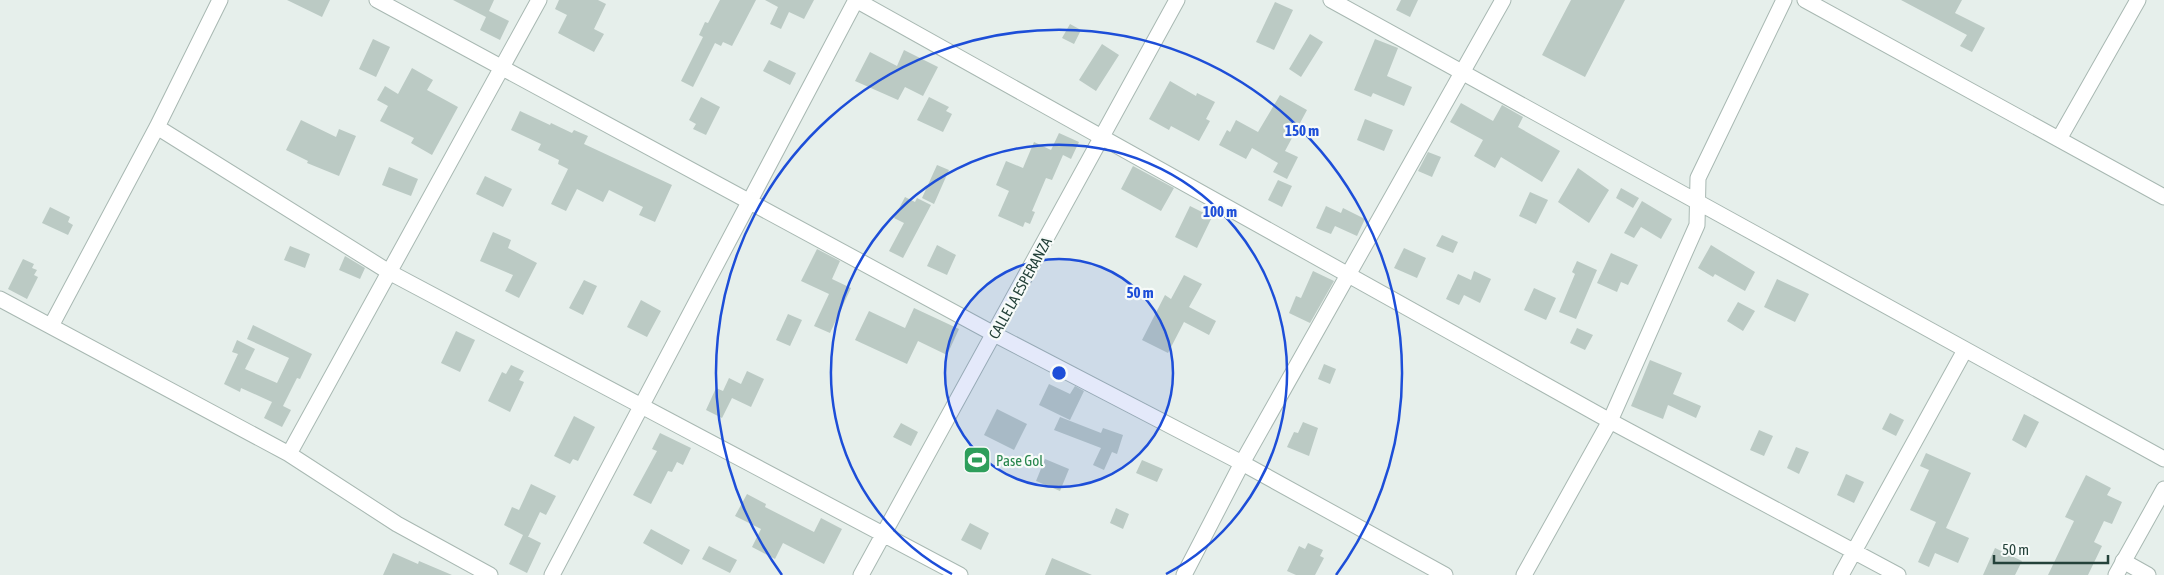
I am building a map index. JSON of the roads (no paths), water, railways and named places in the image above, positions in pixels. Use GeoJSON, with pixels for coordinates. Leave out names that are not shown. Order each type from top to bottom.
{"type":"FeatureCollection","features":[{"type":"Feature","properties":{"kind":"street"},"geometry":{"type":"LineString","coordinates":[[51,326],[157,127],[220,0]]}},
{"type":"Feature","properties":{"kind":"street"},"geometry":{"type":"LineString","coordinates":[[377,0],[994,334],[1242,463],[1444,575]]}},
{"type":"Feature","properties":{"kind":"street"},"geometry":{"type":"LineString","coordinates":[[289,454],[539,0]]}},
{"type":"Feature","properties":{"kind":"street"},"geometry":{"type":"LineString","coordinates":[[552,575],[640,405],[751,202],[856,0],[1610,420],[1898,575]]}},
{"type":"Feature","properties":{"kind":"street","name":"CALLE LA ESPERANZA"},"geometry":{"type":"LineString","coordinates":[[861,575],[1178,0]]}},
{"type":"Feature","properties":{"kind":"street"},"geometry":{"type":"LineString","coordinates":[[1331,0],[2164,459]]}},
{"type":"Feature","properties":{"kind":"street"},"geometry":{"type":"LineString","coordinates":[[1184,575],[1242,463],[1503,0]]}},
{"type":"Feature","properties":{"kind":"street"},"geometry":{"type":"LineString","coordinates":[[1524,575],[1610,420],[1697,225],[1698,178],[1784,0]]}},
{"type":"Feature","properties":{"kind":"street"},"geometry":{"type":"LineString","coordinates":[[1805,0],[2164,197]]}},
{"type":"Feature","properties":{"kind":"street"},"geometry":{"type":"LineString","coordinates":[[2059,139],[2138,0]]}},
{"type":"Feature","properties":{"kind":"street"},"geometry":{"type":"LineString","coordinates":[[157,127],[389,272],[960,575]]}},
{"type":"Feature","properties":{"kind":"street"},"geometry":{"type":"LineString","coordinates":[[0,299],[289,454],[397,524],[490,575]]}},
{"type":"Feature","properties":{"kind":"street"},"geometry":{"type":"LineString","coordinates":[[1841,575],[1966,350]]}},
{"type":"Feature","properties":{"kind":"street"},"geometry":{"type":"LineString","coordinates":[[2116,575],[2164,490]]}},
{"type":"Feature","properties":{"kind":"street"},"geometry":{"type":"LineString","coordinates":[[2123,561],[2148,575]]}},
{"type":"Feature","properties":{"kind":"place","name":"Pase Gol"},"geometry":{"type":"Point","coordinates":[977,460]}}]}
